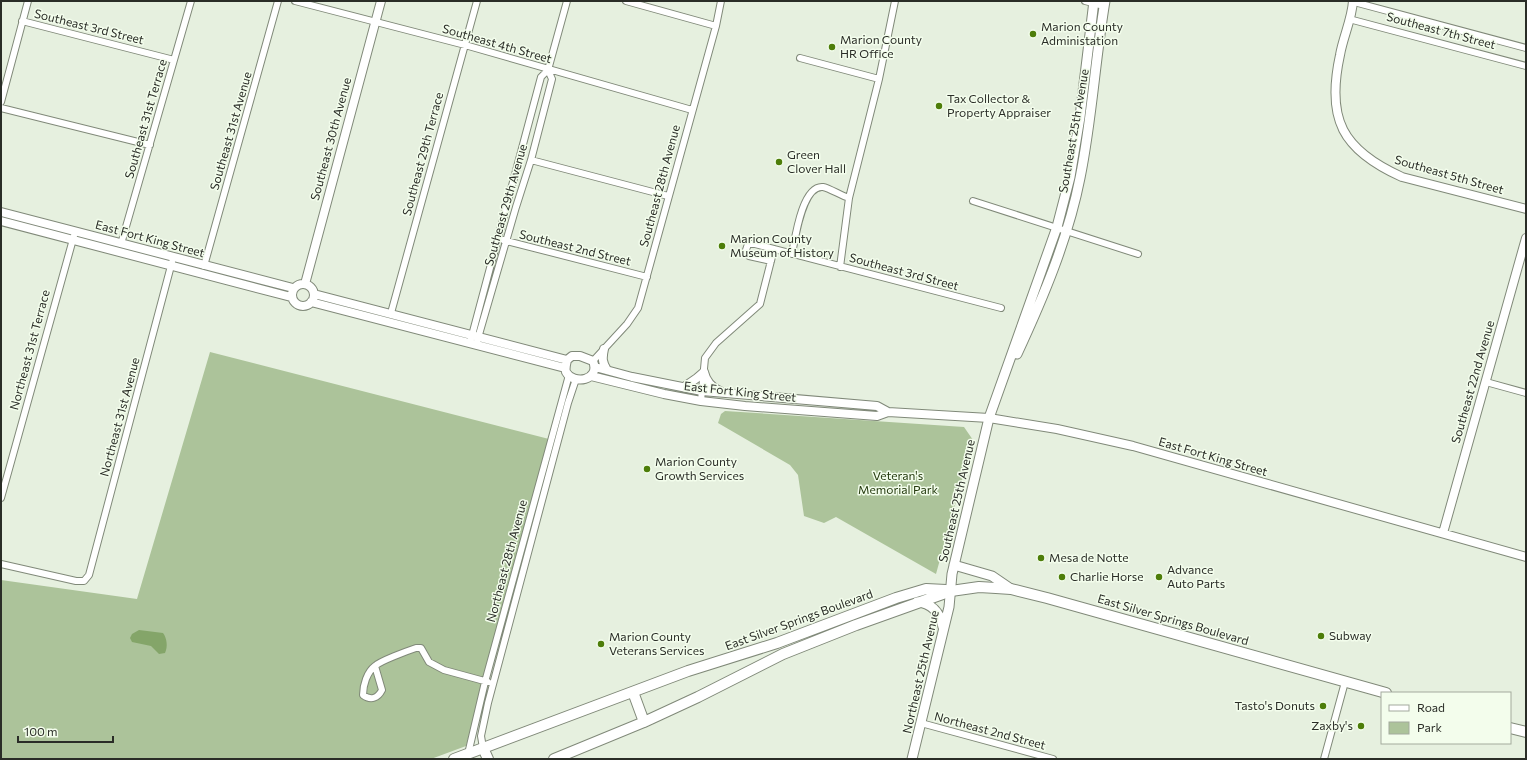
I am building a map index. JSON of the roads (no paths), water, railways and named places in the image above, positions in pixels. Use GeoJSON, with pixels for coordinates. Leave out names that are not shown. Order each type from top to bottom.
{"type":"FeatureCollection","features":[{"type":"Feature","properties":{"kind":"main road","name":"Southeast 25th Avenue"},"geometry":{"type":"LineString","coordinates":[[951,591],[954,565],[989,418],[1056,227],[1071,170],[1080,117],[1094,2]]}},
{"type":"Feature","properties":{"kind":"main road","name":"Southeast 25th Avenue"},"geometry":{"type":"LineString","coordinates":[[989,418],[1043,297],[1066,230],[1083,163],[1105,3]]}},
{"type":"Feature","properties":{"kind":"main road"},"geometry":{"type":"LineString","coordinates":[[954,565],[992,576],[1011,589]]}},
{"type":"Feature","properties":{"kind":"main road","name":"East Silver Springs Boulevard"},"geometry":{"type":"LineString","coordinates":[[554,759],[644,722],[784,654],[917,602],[951,591],[979,587],[1011,589],[1047,598],[1382,692]]}},
{"type":"Feature","properties":{"kind":"main road","name":"East Silver Springs Boulevard"},"geometry":{"type":"LineString","coordinates":[[454,759],[709,664],[778,643],[896,598],[926,589],[951,591]]}},
{"type":"Feature","properties":{"kind":"main road","name":"Northeast 25th Avenue"},"geometry":{"type":"LineString","coordinates":[[912,759],[944,629],[951,591]]}},
{"type":"Feature","properties":{"kind":"main road"},"geometry":{"type":"LineString","coordinates":[[917,602],[931,606],[938,613],[944,629]]}},
{"type":"Feature","properties":{"kind":"main road"},"geometry":{"type":"LineString","coordinates":[[633,692],[644,722]]}},
{"type":"Feature","properties":{"kind":"main road"},"geometry":{"type":"LineString","coordinates":[[1511,728],[1526,732]]}},
{"type":"Feature","properties":{"kind":"main road"},"geometry":{"type":"LineString","coordinates":[[483,748],[488,759]]}},
{"type":"Feature","properties":{"kind":"street"},"geometry":{"type":"LineString","coordinates":[[1,102],[28,1]]}},
{"type":"Feature","properties":{"kind":"street","name":"Southeast 31st Terrace"},"geometry":{"type":"LineString","coordinates":[[121,244],[191,1]]}},
{"type":"Feature","properties":{"kind":"street","name":"Southeast 31st Avenue"},"geometry":{"type":"LineString","coordinates":[[204,266],[278,1]]}},
{"type":"Feature","properties":{"kind":"street","name":"Southeast 4th Street"},"geometry":{"type":"LineString","coordinates":[[295,1],[465,45],[692,110]]}},
{"type":"Feature","properties":{"kind":"street","name":"Southeast 30th Avenue"},"geometry":{"type":"LineString","coordinates":[[305,284],[381,1]]}},
{"type":"Feature","properties":{"kind":"street","name":"Southeast 29th Terrace"},"geometry":{"type":"LineString","coordinates":[[391,313],[477,1]]}},
{"type":"Feature","properties":{"kind":"street","name":"Southeast 29th Avenue"},"geometry":{"type":"LineString","coordinates":[[476,335],[497,239],[541,77],[548,70],[567,1]]}},
{"type":"Feature","properties":{"kind":"street"},"geometry":{"type":"LineString","coordinates":[[626,1],[716,26]]}},
{"type":"Feature","properties":{"kind":"street","name":"Southeast 28th Avenue"},"geometry":{"type":"LineString","coordinates":[[594,364],[604,349],[627,324],[638,308],[716,26],[721,1]]}},
{"type":"Feature","properties":{"kind":"street"},"geometry":{"type":"LineString","coordinates":[[840,266],[849,198],[879,79],[895,1]]}},
{"type":"Feature","properties":{"kind":"street"},"geometry":{"type":"LineString","coordinates":[[1085,1],[1105,3]]}},
{"type":"Feature","properties":{"kind":"street","name":"Southeast 5th Street"},"geometry":{"type":"LineString","coordinates":[[1353,2],[1335,81],[1336,102],[1341,128],[1350,141],[1365,155],[1383,168],[1402,176],[1526,209]]}},
{"type":"Feature","properties":{"kind":"street","name":"Southeast 7th Street"},"geometry":{"type":"LineString","coordinates":[[1353,2],[1526,48]]}},
{"type":"Feature","properties":{"kind":"street","name":"Southeast 7th Street"},"geometry":{"type":"LineString","coordinates":[[1349,19],[1526,66]]}},
{"type":"Feature","properties":{"kind":"street","name":"Southeast 3rd Street"},"geometry":{"type":"LineString","coordinates":[[22,21],[174,60]]}},
{"type":"Feature","properties":{"kind":"street"},"geometry":{"type":"LineString","coordinates":[[800,58],[879,79]]}},
{"type":"Feature","properties":{"kind":"street","name":"Southeast 29th Avenue"},"geometry":{"type":"LineString","coordinates":[[473,344],[531,160],[552,79],[548,70]]}},
{"type":"Feature","properties":{"kind":"street"},"geometry":{"type":"LineString","coordinates":[[1,108],[150,145]]}},
{"type":"Feature","properties":{"kind":"street"},"geometry":{"type":"LineString","coordinates":[[531,160],[668,196]]}},
{"type":"Feature","properties":{"kind":"street"},"geometry":{"type":"LineString","coordinates":[[792,254],[802,208],[808,196],[815,188],[823,187],[849,198]]}},
{"type":"Feature","properties":{"kind":"street"},"geometry":{"type":"LineString","coordinates":[[973,201],[1138,254]]}},
{"type":"Feature","properties":{"kind":"street","name":"East Fort King Street"},"geometry":{"type":"LineString","coordinates":[[1,212],[74,236],[173,262],[291,297],[293,301],[300,306],[309,305],[311,302],[567,368]]}},
{"type":"Feature","properties":{"kind":"street","name":"East Fort King Street"},"geometry":{"type":"LineString","coordinates":[[1,221],[121,244],[173,262],[204,266],[293,288]]}},
{"type":"Feature","properties":{"kind":"street","name":"Northeast 31st Terrace"},"geometry":{"type":"LineString","coordinates":[[1,498],[74,236]]}},
{"type":"Feature","properties":{"kind":"street","name":"Southeast 22nd Avenue"},"geometry":{"type":"LineString","coordinates":[[1443,533],[1526,238]]}},
{"type":"Feature","properties":{"kind":"street","name":"Southeast 2nd Street"},"geometry":{"type":"LineString","coordinates":[[497,239],[647,277]]}},
{"type":"Feature","properties":{"kind":"street","name":"Southeast 3rd Street"},"geometry":{"type":"LineString","coordinates":[[771,261],[749,256],[746,250],[748,244],[755,244],[1001,308]]}},
{"type":"Feature","properties":{"kind":"street"},"geometry":{"type":"LineString","coordinates":[[701,401],[705,358],[716,343],[760,304],[774,249]]}},
{"type":"Feature","properties":{"kind":"street","name":"Northeast 31st Avenue"},"geometry":{"type":"LineString","coordinates":[[1,564],[76,581],[84,581],[89,575],[173,262]]}},
{"type":"Feature","properties":{"kind":"street"},"geometry":{"type":"LineString","coordinates":[[291,297],[293,288],[296,285],[305,284],[312,289],[314,294],[311,302]]}},
{"type":"Feature","properties":{"kind":"street"},"geometry":{"type":"LineString","coordinates":[[314,294],[476,335],[567,368],[576,379],[584,380],[591,376],[593,374],[594,364],[580,356],[572,356],[567,368]]}},
{"type":"Feature","properties":{"kind":"street"},"geometry":{"type":"LineString","coordinates":[[604,349],[602,357],[603,364],[607,370]]}},
{"type":"Feature","properties":{"kind":"street","name":"East Fort King Street"},"geometry":{"type":"LineString","coordinates":[[594,364],[607,370],[632,377],[702,391],[877,406],[888,412]]}},
{"type":"Feature","properties":{"kind":"street","name":"Northeast 28th Avenue"},"geometry":{"type":"LineString","coordinates":[[468,754],[485,682],[567,368]]}},
{"type":"Feature","properties":{"kind":"street"},"geometry":{"type":"LineString","coordinates":[[684,387],[704,372]]}},
{"type":"Feature","properties":{"kind":"street"},"geometry":{"type":"LineString","coordinates":[[704,372],[706,380],[710,385],[724,393]]}},
{"type":"Feature","properties":{"kind":"street","name":"East Fort King Street"},"geometry":{"type":"LineString","coordinates":[[591,376],[701,401],[745,406],[877,416],[888,412],[989,418],[1056,429],[1132,446],[1526,556]]}},
{"type":"Feature","properties":{"kind":"street","name":"Northeast 28th Avenue"},"geometry":{"type":"LineString","coordinates":[[483,748],[481,736],[493,684],[568,403],[576,379]]}},
{"type":"Feature","properties":{"kind":"street"},"geometry":{"type":"LineString","coordinates":[[1486,382],[1526,393]]}},
{"type":"Feature","properties":{"kind":"street"},"geometry":{"type":"LineString","coordinates":[[375,666],[382,690],[379,695],[372,699],[363,695],[363,688],[366,679],[375,666],[416,648],[421,648],[429,662],[444,670],[493,684]]}},
{"type":"Feature","properties":{"kind":"street"},"geometry":{"type":"LineString","coordinates":[[1324,759],[1345,682]]}},
{"type":"Feature","properties":{"kind":"street","name":"Northeast 2nd Street"},"geometry":{"type":"LineString","coordinates":[[921,723],[1053,759]]}},
{"type":"Feature","properties":{"kind":"place","name":"Marion County Administation"},"geometry":{"type":"Point","coordinates":[1033,34]}},
{"type":"Feature","properties":{"kind":"place","name":"Marion County HR Office"},"geometry":{"type":"Point","coordinates":[832,47]}},
{"type":"Feature","properties":{"kind":"place","name":"Tax Collector & Property Appraiser"},"geometry":{"type":"Point","coordinates":[939,106]}},
{"type":"Feature","properties":{"kind":"place","name":"Green Clover Hall"},"geometry":{"type":"Point","coordinates":[779,162]}},
{"type":"Feature","properties":{"kind":"place","name":"Marion County Museum of History"},"geometry":{"type":"Point","coordinates":[722,246]}},
{"type":"Feature","properties":{"kind":"place","name":"Marion County Growth Services"},"geometry":{"type":"Point","coordinates":[647,469]}},
{"type":"Feature","properties":{"kind":"place","name":"Mesa de Notte"},"geometry":{"type":"Point","coordinates":[1041,558]}},
{"type":"Feature","properties":{"kind":"place","name":"Charlie Horse"},"geometry":{"type":"Point","coordinates":[1062,577]}},
{"type":"Feature","properties":{"kind":"place","name":"Advance Auto Parts"},"geometry":{"type":"Point","coordinates":[1159,577]}},
{"type":"Feature","properties":{"kind":"place","name":"Subway"},"geometry":{"type":"Point","coordinates":[1321,636]}},
{"type":"Feature","properties":{"kind":"place","name":"Marion County Veterans Services"},"geometry":{"type":"Point","coordinates":[601,644]}},
{"type":"Feature","properties":{"kind":"place","name":"Tasto's Donuts"},"geometry":{"type":"Point","coordinates":[1323,706]}},
{"type":"Feature","properties":{"kind":"place","name":"Zaxby's"},"geometry":{"type":"Point","coordinates":[1361,726]}},
{"type":"Feature","properties":{"kind":"park label","name":"Veteran's Memorial Park"},"geometry":{"type":"Point","coordinates":[898,483]}}]}
